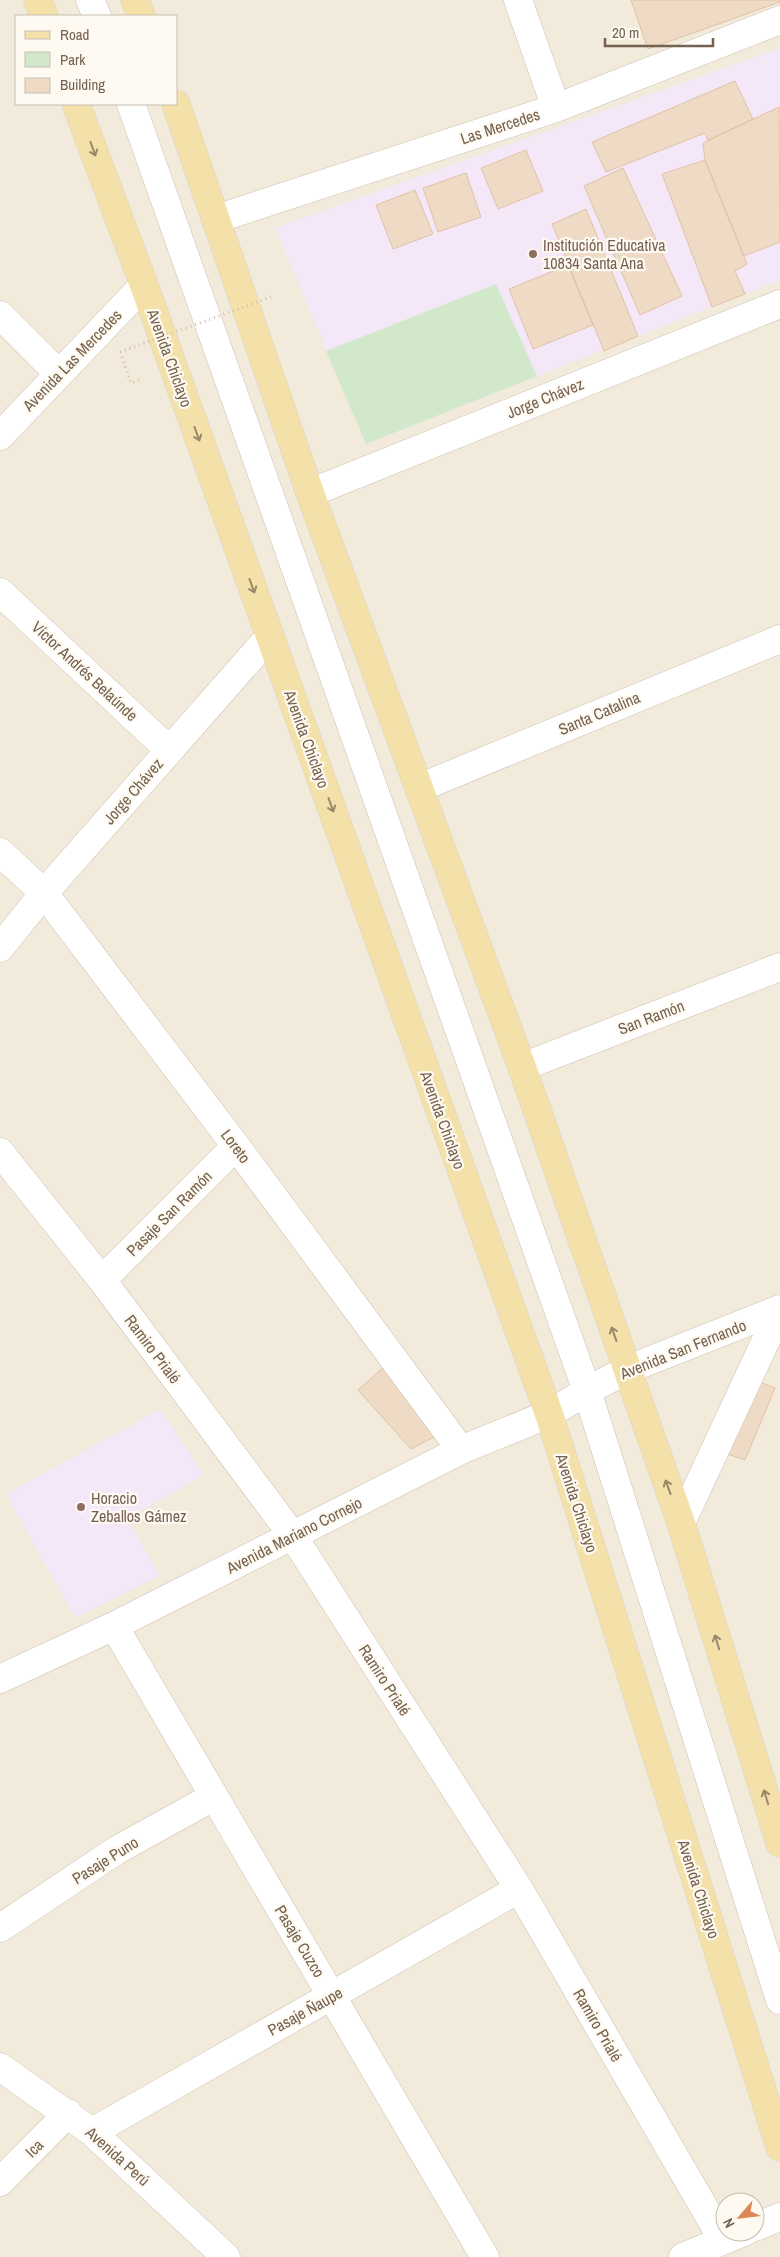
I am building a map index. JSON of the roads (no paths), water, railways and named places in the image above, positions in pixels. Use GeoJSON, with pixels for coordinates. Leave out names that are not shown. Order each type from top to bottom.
{"type":"FeatureCollection","features":[{"type":"Feature","properties":{"kind":"main road"},"geometry":{"type":"LineString","coordinates":[[38,0],[44,15]]}},
{"type":"Feature","properties":{"kind":"main road"},"geometry":{"type":"LineString","coordinates":[[135,0],[141,15]]}},
{"type":"Feature","properties":{"kind":"main road","name":"Avenida Chiclayo"},"geometry":{"type":"LineString","coordinates":[[76,105],[144,285],[549,1414],[780,2147]]}},
{"type":"Feature","properties":{"kind":"main road"},"geometry":{"type":"LineString","coordinates":[[176,105],[310,493],[522,1067],[680,1523],[780,1843]]}},
{"type":"Feature","properties":{"kind":"street"},"geometry":{"type":"LineString","coordinates":[[90,0],[96,15]]}},
{"type":"Feature","properties":{"kind":"street"},"geometry":{"type":"LineString","coordinates":[[518,0],[556,108]]}},
{"type":"Feature","properties":{"kind":"street","name":"Las Mercedes"},"geometry":{"type":"LineString","coordinates":[[216,219],[556,108],[780,20]]}},
{"type":"Feature","properties":{"kind":"street"},"geometry":{"type":"LineString","coordinates":[[131,105],[587,1391],[780,2000]]}},
{"type":"Feature","properties":{"kind":"street","name":"Avenida Las Mercedes"},"geometry":{"type":"LineString","coordinates":[[0,436],[144,285]]}},
{"type":"Feature","properties":{"kind":"street","name":"Jorge Chávez"},"geometry":{"type":"LineString","coordinates":[[310,493],[780,304]]}},
{"type":"Feature","properties":{"kind":"street"},"geometry":{"type":"LineString","coordinates":[[0,315],[59,374]]}},
{"type":"Feature","properties":{"kind":"street","name":"Víctor Andrés Belaúnde"},"geometry":{"type":"LineString","coordinates":[[0,592],[169,750]]}},
{"type":"Feature","properties":{"kind":"street","name":"Jorge Chávez"},"geometry":{"type":"LineString","coordinates":[[0,948],[44,892],[270,636]]}},
{"type":"Feature","properties":{"kind":"street","name":"Santa Catalina"},"geometry":{"type":"LineString","coordinates":[[419,788],[780,639]]}},
{"type":"Feature","properties":{"kind":"street","name":"Loreto"},"geometry":{"type":"LineString","coordinates":[[0,852],[44,892],[236,1146],[461,1450]]}},
{"type":"Feature","properties":{"kind":"street","name":"San Ramón"},"geometry":{"type":"LineString","coordinates":[[522,1067],[780,967]]}},
{"type":"Feature","properties":{"kind":"street","name":"Pasaje San Ramón"},"geometry":{"type":"LineString","coordinates":[[102,1280],[236,1146]]}},
{"type":"Feature","properties":{"kind":"street","name":"Ramiro Prialé"},"geometry":{"type":"LineString","coordinates":[[0,1152],[102,1280],[293,1536],[518,1889],[715,2205]]}},
{"type":"Feature","properties":{"kind":"street"},"geometry":{"type":"LineString","coordinates":[[680,1523],[780,1309]]}},
{"type":"Feature","properties":{"kind":"street","name":"Avenida San Fernando"},"geometry":{"type":"LineString","coordinates":[[587,1391],[626,1370],[780,1309]]}},
{"type":"Feature","properties":{"kind":"street","name":"Avenida Mariano Cornejo"},"geometry":{"type":"LineString","coordinates":[[0,1679],[114,1626],[461,1450],[549,1414],[587,1391]]}},
{"type":"Feature","properties":{"kind":"street","name":"Pasaje Cuzco"},"geometry":{"type":"LineString","coordinates":[[114,1626],[485,2257]]}},
{"type":"Feature","properties":{"kind":"street","name":"Pasaje Puno"},"geometry":{"type":"LineString","coordinates":[[0,1928],[117,1850],[213,1797]]}},
{"type":"Feature","properties":{"kind":"street","name":"Pasaje Ñaupe"},"geometry":{"type":"LineString","coordinates":[[92,2132],[518,1889]]}},
{"type":"Feature","properties":{"kind":"street","name":"Avenida Perú"},"geometry":{"type":"LineString","coordinates":[[0,2067],[68,2113],[92,2132],[226,2257]]}},
{"type":"Feature","properties":{"kind":"street","name":"Ica"},"geometry":{"type":"LineString","coordinates":[[0,2182],[68,2113]]}},
{"type":"Feature","properties":{"kind":"street"},"geometry":{"type":"LineString","coordinates":[[765,2223],[780,2217]]}},
{"type":"Feature","properties":{"kind":"street"},"geometry":{"type":"LineString","coordinates":[[683,2257],[719,2242]]}},
{"type":"Feature","properties":{"kind":"place","name":"Institución Educativa 10834 Santa Ana"},"geometry":{"type":"Point","coordinates":[533,254]}},
{"type":"Feature","properties":{"kind":"place","name":"Horacio Zeballos Gámez"},"geometry":{"type":"Point","coordinates":[81,1507]}}]}
